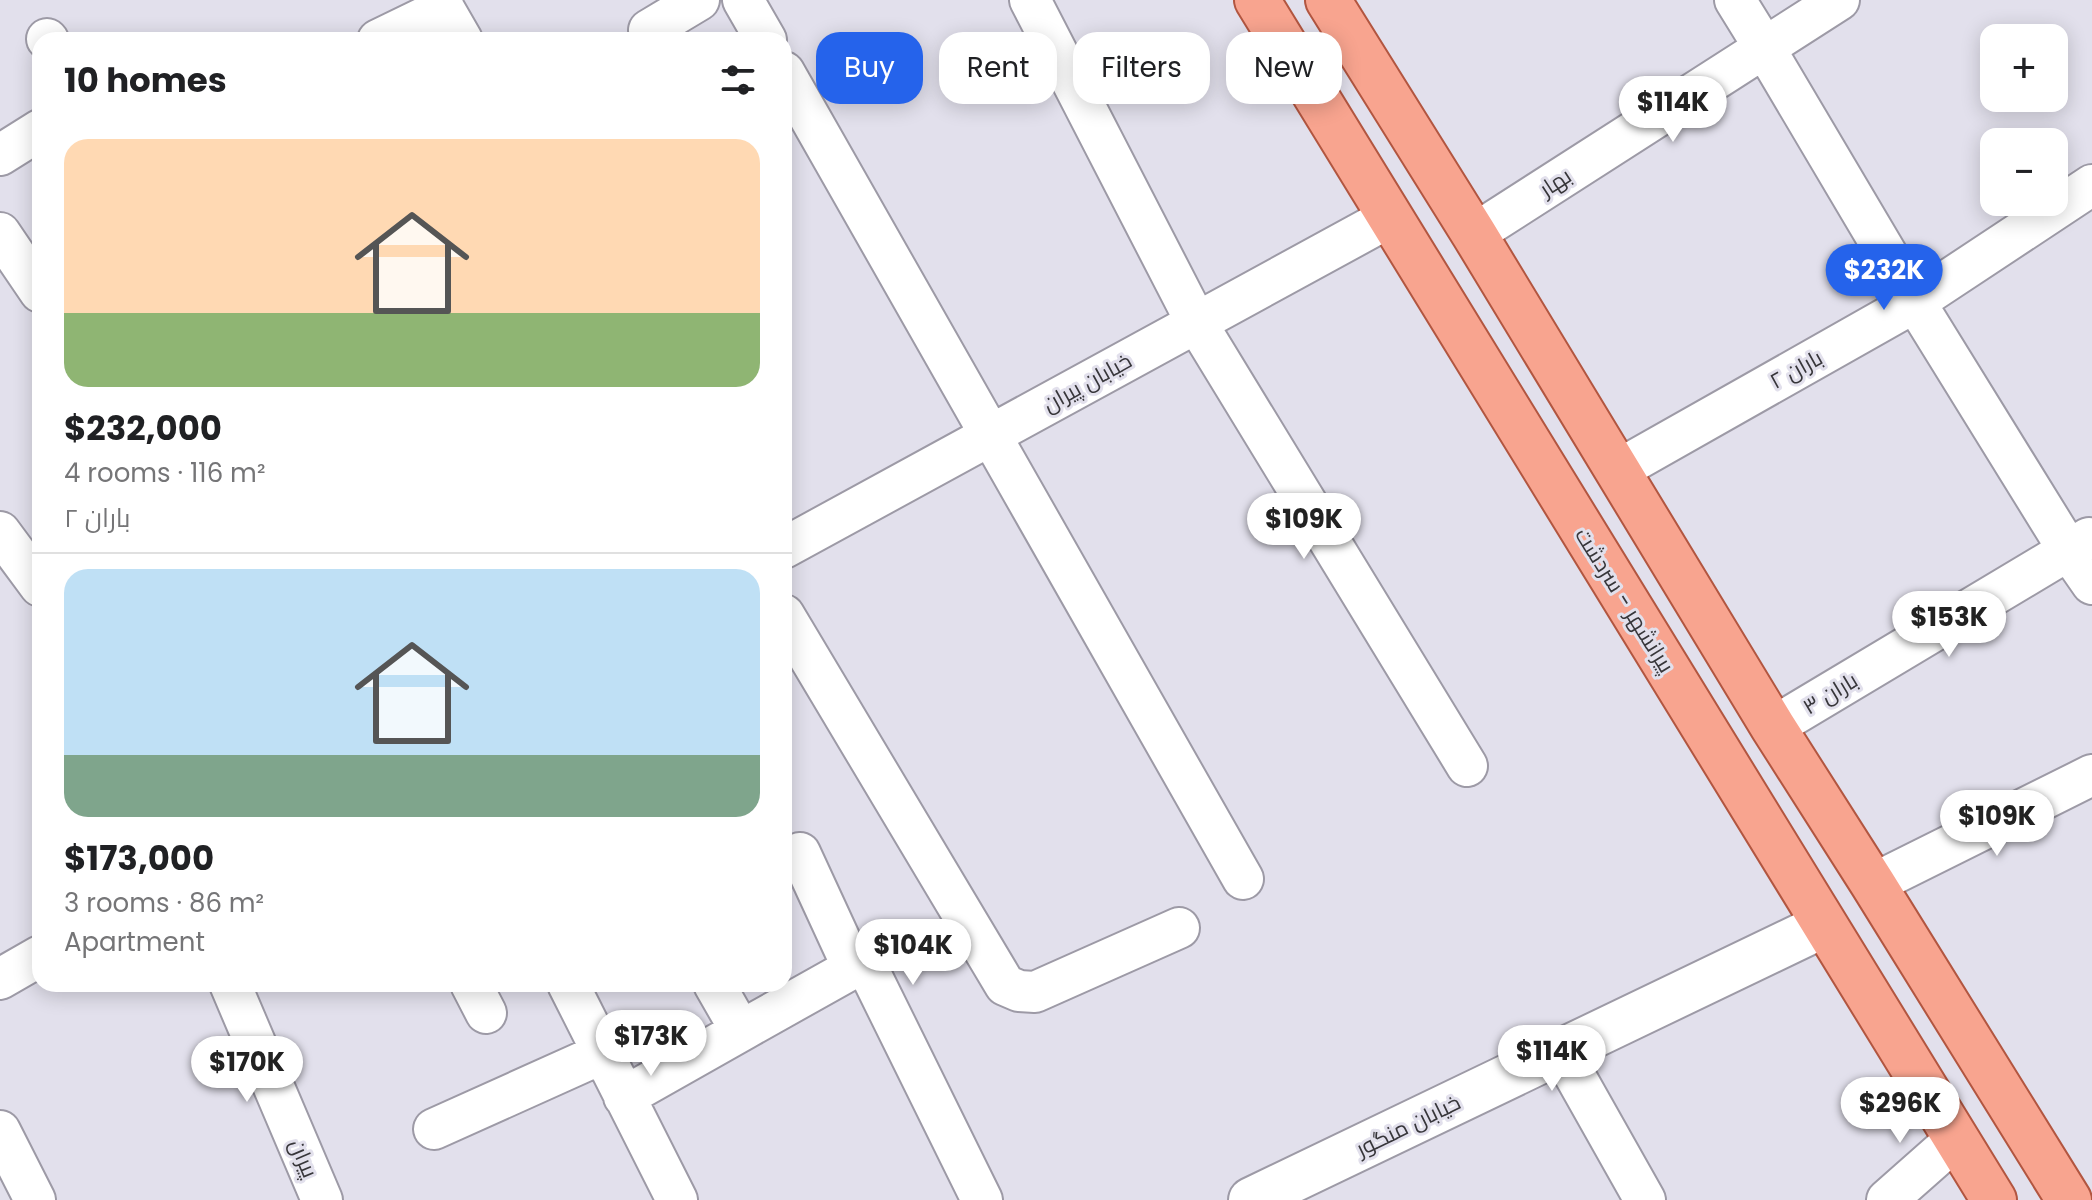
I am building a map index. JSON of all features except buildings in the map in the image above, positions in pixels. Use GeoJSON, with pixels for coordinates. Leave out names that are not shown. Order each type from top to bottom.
{"type":"FeatureCollection","features":[{"type":"Feature","properties":{"kind":"main road","name":"پیرانشهر - سردشت"},"geometry":{"type":"LineString","coordinates":[[1257,0],[1994,1200]]}},
{"type":"Feature","properties":{"kind":"main road"},"geometry":{"type":"LineString","coordinates":[[1328,0],[1773,727],[2069,1200]]}},
{"type":"Feature","properties":{"kind":"street"},"geometry":{"type":"LineString","coordinates":[[649,30],[699,0]]}},
{"type":"Feature","properties":{"kind":"street"},"geometry":{"type":"LineString","coordinates":[[743,0],[761,32]]}},
{"type":"Feature","properties":{"kind":"street"},"geometry":{"type":"LineString","coordinates":[[1030,0],[1196,322],[1467,766]]}},
{"type":"Feature","properties":{"kind":"street"},"geometry":{"type":"LineString","coordinates":[[1735,0],[1915,302],[2080,544],[2092,584]]}},
{"type":"Feature","properties":{"kind":"street","name":"بهار"},"geometry":{"type":"LineString","coordinates":[[1474,234],[1839,0]]}},
{"type":"Feature","properties":{"kind":"street"},"geometry":{"type":"LineString","coordinates":[[401,32],[448,16]]}},
{"type":"Feature","properties":{"kind":"street"},"geometry":{"type":"LineString","coordinates":[[792,86],[1243,879]]}},
{"type":"Feature","properties":{"kind":"street"},"geometry":{"type":"LineString","coordinates":[[0,155],[32,135]]}},
{"type":"Feature","properties":{"kind":"street","name":"باران ۲"},"geometry":{"type":"LineString","coordinates":[[1618,470],[1915,302],[2092,185]]}},
{"type":"Feature","properties":{"kind":"street","name":"خیابان پیران"},"geometry":{"type":"LineString","coordinates":[[792,544],[1390,217]]}},
{"type":"Feature","properties":{"kind":"street"},"geometry":{"type":"LineString","coordinates":[[0,233],[32,280]]}},
{"type":"Feature","properties":{"kind":"street"},"geometry":{"type":"LineString","coordinates":[[0,532],[32,575]]}},
{"type":"Feature","properties":{"kind":"street","name":"باران ۳"},"geometry":{"type":"LineString","coordinates":[[1773,727],[2080,544]]}},
{"type":"Feature","properties":{"kind":"street"},"geometry":{"type":"LineString","coordinates":[[792,628],[1005,985],[1019,991],[1035,992],[1179,928]]}},
{"type":"Feature","properties":{"kind":"street"},"geometry":{"type":"LineString","coordinates":[[1873,884],[2092,775]]}},
{"type":"Feature","properties":{"kind":"street"},"geometry":{"type":"LineString","coordinates":[[800,853],[853,968]]}},
{"type":"Feature","properties":{"kind":"street","name":"خیابان منگور"},"geometry":{"type":"LineString","coordinates":[[1251,1200],[1296,1190],[1561,1051],[1824,925]]}},
{"type":"Feature","properties":{"kind":"street"},"geometry":{"type":"LineString","coordinates":[[0,979],[32,961]]}},
{"type":"Feature","properties":{"kind":"street"},"geometry":{"type":"LineString","coordinates":[[624,1097],[853,968],[862,967],[870,973],[982,1200]]}},
{"type":"Feature","properties":{"kind":"street","name":"پیران"},"geometry":{"type":"LineString","coordinates":[[233,992],[322,1200]]}},
{"type":"Feature","properties":{"kind":"street"},"geometry":{"type":"LineString","coordinates":[[572,992],[677,1200]]}},
{"type":"Feature","properties":{"kind":"street"},"geometry":{"type":"LineString","coordinates":[[719,992],[738,1026],[746,1028]]}},
{"type":"Feature","properties":{"kind":"street"},"geometry":{"type":"LineString","coordinates":[[1561,1051],[1645,1200]]}},
{"type":"Feature","properties":{"kind":"street"},"geometry":{"type":"LineString","coordinates":[[434,1129],[603,1053]]}},
{"type":"Feature","properties":{"kind":"street"},"geometry":{"type":"LineString","coordinates":[[0,1131],[35,1200]]}},
{"type":"Feature","properties":{"kind":"street"},"geometry":{"type":"LineString","coordinates":[[1887,1200],[1956,1139]]}}]}
